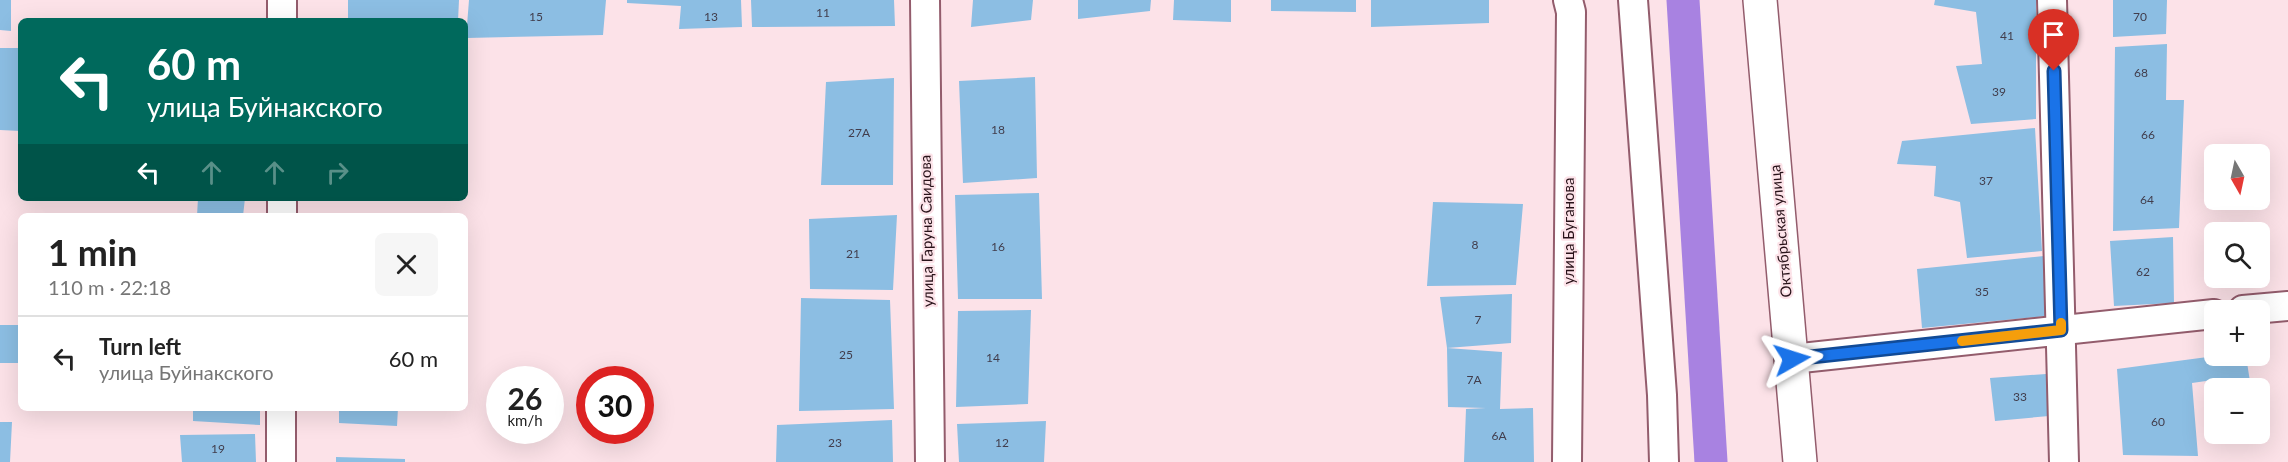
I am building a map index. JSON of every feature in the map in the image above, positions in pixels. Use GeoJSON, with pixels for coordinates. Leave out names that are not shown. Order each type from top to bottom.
{"type":"FeatureCollection","features":[{"type":"Feature","properties":{"kind":"street"},"geometry":{"type":"LineString","coordinates":[[282,0],[282,18]]}},
{"type":"Feature","properties":{"kind":"street","name":"улица Гаруна Саидова"},"geometry":{"type":"LineString","coordinates":[[925,0],[930,462]]}},
{"type":"Feature","properties":{"kind":"street","name":"улица Буганова"},"geometry":{"type":"LineString","coordinates":[[1567,462],[1571,12],[1568,0]]}},
{"type":"Feature","properties":{"kind":"street"},"geometry":{"type":"LineString","coordinates":[[1633,0],[1662,384],[1664,462]]}},
{"type":"Feature","properties":{"kind":"street","name":"Октябрьская улица"},"geometry":{"type":"LineString","coordinates":[[1760,0],[1800,462]]}},
{"type":"Feature","properties":{"kind":"street"},"geometry":{"type":"LineString","coordinates":[[2052,0],[2064,462]]}},
{"type":"Feature","properties":{"kind":"street"},"geometry":{"type":"LineString","coordinates":[[2270,308],[2288,306]]}},
{"type":"Feature","properties":{"kind":"street"},"geometry":{"type":"LineString","coordinates":[[1792,359],[2204,315]]}},
{"type":"Feature","properties":{"kind":"street"},"geometry":{"type":"LineString","coordinates":[[281,411],[281,462]]}},
{"type":"Feature","properties":{"kind":"building"},"geometry":{"type":"Polygon","coordinates":[[[0,0],[11,0],[11,31],[0,30],[0,0]]]}},
{"type":"Feature","properties":{"kind":"building"},"geometry":{"type":"Polygon","coordinates":[[[348,0],[459,0],[458,18],[348,18],[348,0]]]}},
{"type":"Feature","properties":{"kind":"building"},"geometry":{"type":"Polygon","coordinates":[[[469,0],[606,0],[603,35],[468,38],[469,0]]]}},
{"type":"Feature","properties":{"kind":"building"},"geometry":{"type":"Polygon","coordinates":[[[627,0],[741,0],[742,27],[679,29],[681,6],[627,3],[627,0]]]}},
{"type":"Feature","properties":{"kind":"building"},"geometry":{"type":"Polygon","coordinates":[[[751,0],[894,0],[895,26],[752,27],[751,0]]]}},
{"type":"Feature","properties":{"kind":"building"},"geometry":{"type":"Polygon","coordinates":[[[973,0],[1033,0],[1031,20],[971,27],[973,0]]]}},
{"type":"Feature","properties":{"kind":"building"},"geometry":{"type":"Polygon","coordinates":[[[1078,0],[1151,0],[1150,11],[1078,19],[1078,0]]]}},
{"type":"Feature","properties":{"kind":"building"},"geometry":{"type":"Polygon","coordinates":[[[1174,0],[1231,0],[1231,22],[1173,20],[1174,0]]]}},
{"type":"Feature","properties":{"kind":"building"},"geometry":{"type":"Polygon","coordinates":[[[1271,0],[1356,0],[1356,12],[1271,11],[1271,0]]]}},
{"type":"Feature","properties":{"kind":"building"},"geometry":{"type":"Polygon","coordinates":[[[1371,0],[1489,0],[1489,23],[1371,27],[1371,0]]]}},
{"type":"Feature","properties":{"kind":"building"},"geometry":{"type":"Polygon","coordinates":[[[1935,0],[2036,0],[2036,119],[1971,124],[1956,66],[1982,64],[1976,12],[1934,5],[1935,0]]]}},
{"type":"Feature","properties":{"kind":"building"},"geometry":{"type":"Polygon","coordinates":[[[2113,0],[2167,0],[2166,34],[2113,37],[2113,0]]]}},
{"type":"Feature","properties":{"kind":"building"},"geometry":{"type":"Polygon","coordinates":[[[2167,44],[2166,100],[2184,100],[2179,228],[2113,231],[2115,47],[2167,44]]]}},
{"type":"Feature","properties":{"kind":"building"},"geometry":{"type":"Polygon","coordinates":[[[0,48],[18,48],[18,131],[0,130],[0,48]]]}},
{"type":"Feature","properties":{"kind":"building"},"geometry":{"type":"Polygon","coordinates":[[[1035,77],[1037,178],[963,183],[959,81],[1035,77]]]}},
{"type":"Feature","properties":{"kind":"building"},"geometry":{"type":"Polygon","coordinates":[[[894,78],[893,185],[821,185],[826,82],[894,78]]]}},
{"type":"Feature","properties":{"kind":"building"},"geometry":{"type":"Polygon","coordinates":[[[2035,128],[2042,251],[1967,258],[1960,202],[1934,196],[1936,166],[1897,164],[1902,141],[2035,128]]]}},
{"type":"Feature","properties":{"kind":"building"},"geometry":{"type":"Polygon","coordinates":[[[1039,193],[1042,299],[958,299],[955,195],[1039,193]]]}},
{"type":"Feature","properties":{"kind":"building"},"geometry":{"type":"Polygon","coordinates":[[[198,201],[245,201],[243,213],[197,213],[198,201]]]}},
{"type":"Feature","properties":{"kind":"building"},"geometry":{"type":"Polygon","coordinates":[[[1433,202],[1523,204],[1516,285],[1427,286],[1433,202]]]}},
{"type":"Feature","properties":{"kind":"building"},"geometry":{"type":"Polygon","coordinates":[[[897,215],[893,290],[810,289],[809,219],[897,215]]]}},
{"type":"Feature","properties":{"kind":"building"},"geometry":{"type":"Polygon","coordinates":[[[2173,237],[2174,303],[2114,306],[2110,241],[2173,237]]]}},
{"type":"Feature","properties":{"kind":"building"},"geometry":{"type":"Polygon","coordinates":[[[2044,256],[2047,316],[1922,328],[1917,269],[2044,256]]]}},
{"type":"Feature","properties":{"kind":"building"},"geometry":{"type":"Polygon","coordinates":[[[1512,294],[1511,343],[1447,348],[1440,297],[1512,294]]]}},
{"type":"Feature","properties":{"kind":"building"},"geometry":{"type":"Polygon","coordinates":[[[801,298],[890,300],[894,409],[799,411],[801,298]]]}},
{"type":"Feature","properties":{"kind":"building"},"geometry":{"type":"Polygon","coordinates":[[[1031,310],[1028,404],[956,407],[958,311],[1031,310]]]}},
{"type":"Feature","properties":{"kind":"building"},"geometry":{"type":"Polygon","coordinates":[[[0,325],[18,325],[18,363],[0,363],[0,325]]]}},
{"type":"Feature","properties":{"kind":"building"},"geometry":{"type":"Polygon","coordinates":[[[1447,348],[1502,352],[1500,409],[1533,408],[1534,462],[1464,462],[1466,409],[1486,408],[1448,407],[1447,348]]]}},
{"type":"Feature","properties":{"kind":"building"},"geometry":{"type":"Polygon","coordinates":[[[2204,357],[2204,366],[2248,366],[2249,378],[2204,378],[2204,381],[2192,383],[2198,456],[2123,455],[2117,369],[2204,357]]]}},
{"type":"Feature","properties":{"kind":"building"},"geometry":{"type":"Polygon","coordinates":[[[2046,374],[2049,416],[1995,421],[1990,378],[2046,374]]]}},
{"type":"Feature","properties":{"kind":"building"},"geometry":{"type":"Polygon","coordinates":[[[193,411],[260,411],[260,425],[193,421],[193,411]]]}},
{"type":"Feature","properties":{"kind":"building"},"geometry":{"type":"Polygon","coordinates":[[[339,411],[398,411],[397,426],[339,423],[339,411]]]}},
{"type":"Feature","properties":{"kind":"building"},"geometry":{"type":"Polygon","coordinates":[[[892,420],[893,462],[776,462],[777,425],[892,420]]]}},
{"type":"Feature","properties":{"kind":"building"},"geometry":{"type":"Polygon","coordinates":[[[1046,421],[1044,462],[959,462],[957,424],[1046,421]]]}},
{"type":"Feature","properties":{"kind":"building"},"geometry":{"type":"Polygon","coordinates":[[[0,422],[12,422],[10,462],[0,462],[0,422]]]}},
{"type":"Feature","properties":{"kind":"building"},"geometry":{"type":"Polygon","coordinates":[[[255,434],[256,462],[182,462],[180,435],[255,434]]]}},
{"type":"Feature","properties":{"kind":"building"},"geometry":{"type":"Polygon","coordinates":[[[336,457],[405,459],[405,462],[336,462],[336,457]]]}},
{"type":"Feature","properties":{"kind":"waterway"},"geometry":{"type":"LineString","coordinates":[[1683,0],[1711,462]]}},
{"type":"Feature","properties":{"kind":"slow traffic"},"geometry":{"type":"LineString","coordinates":[[1962,341],[2061,330],[2061,323]]}},
{"type":"Feature","properties":{"kind":"route"},"geometry":{"type":"LineString","coordinates":[[1792,359],[2061,330],[2054,71]]}}]}
